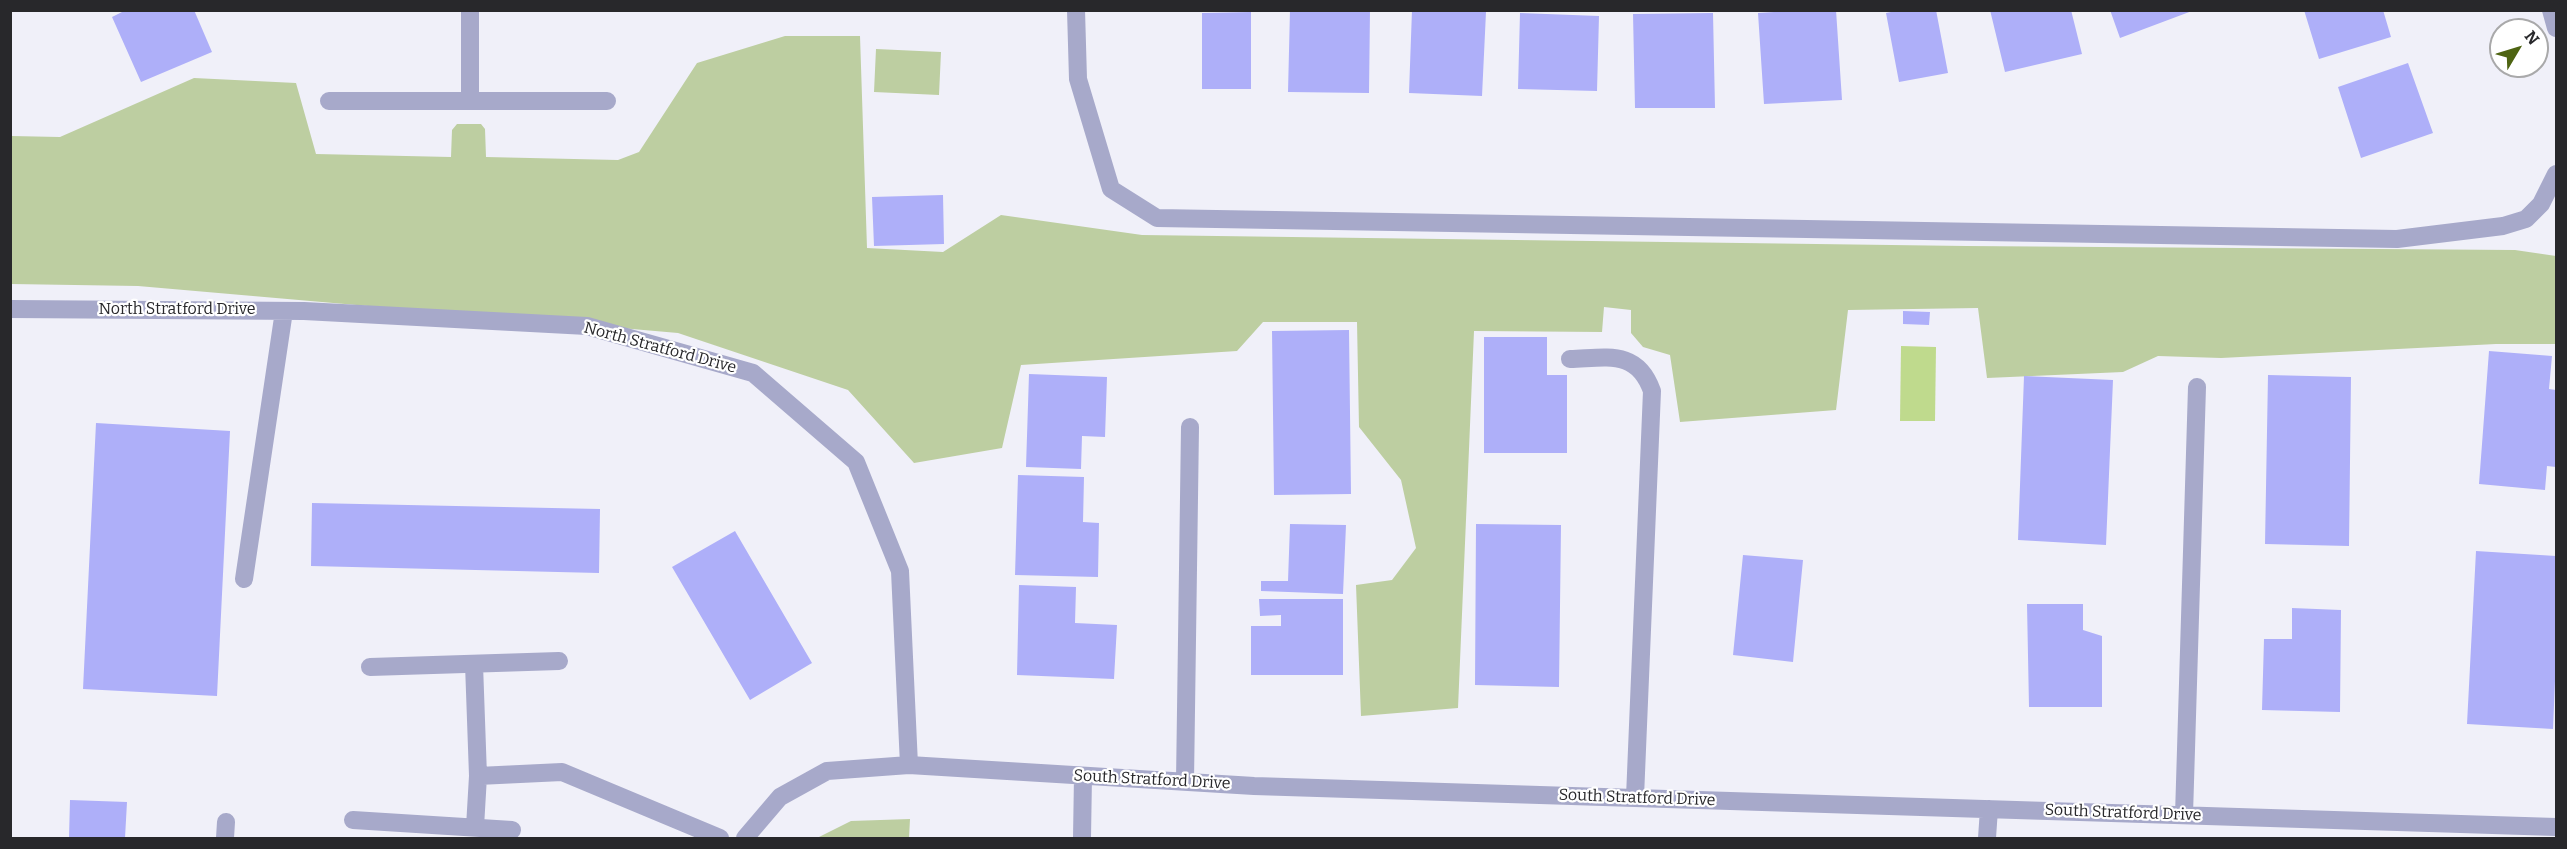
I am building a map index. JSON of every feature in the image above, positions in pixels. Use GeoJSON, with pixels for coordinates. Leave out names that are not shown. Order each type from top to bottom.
{"type":"FeatureCollection","features":[{"type":"Feature","properties":{"kind":"street"},"geometry":{"type":"LineString","coordinates":[[470,10],[470,101]]}},
{"type":"Feature","properties":{"kind":"street"},"geometry":{"type":"LineString","coordinates":[[1076,10],[1078,79],[1111,189],[1157,218],[2397,239],[2503,226],[2526,219],[2541,204],[2556,174]]}},
{"type":"Feature","properties":{"kind":"street"},"geometry":{"type":"LineString","coordinates":[[2551,10],[2556,28]]}},
{"type":"Feature","properties":{"kind":"street"},"geometry":{"type":"LineString","coordinates":[[329,101],[607,101]]}},
{"type":"Feature","properties":{"kind":"street","name":"North Stratford Drive"},"geometry":{"type":"LineString","coordinates":[[10,309],[284,311],[587,326],[753,373],[856,462],[900,571],[909,765]]}},
{"type":"Feature","properties":{"kind":"street"},"geometry":{"type":"LineString","coordinates":[[244,579],[284,311]]}},
{"type":"Feature","properties":{"kind":"street"},"geometry":{"type":"LineString","coordinates":[[1570,358],[1616,358],[1636,364],[1647,377],[1652,391],[1635,797]]}},
{"type":"Feature","properties":{"kind":"street"},"geometry":{"type":"LineString","coordinates":[[2184,815],[2197,387]]}},
{"type":"Feature","properties":{"kind":"street"},"geometry":{"type":"LineString","coordinates":[[1185,781],[1190,427]]}},
{"type":"Feature","properties":{"kind":"street"},"geometry":{"type":"LineString","coordinates":[[370,666],[559,661]]}},
{"type":"Feature","properties":{"kind":"street"},"geometry":{"type":"LineString","coordinates":[[474,664],[478,776],[475,827]]}},
{"type":"Feature","properties":{"kind":"street","name":"South Stratford Drive"},"geometry":{"type":"LineString","coordinates":[[745,838],[780,797],[826,771],[909,765],[1254,786],[2184,815],[2459,831],[2556,827]]}},
{"type":"Feature","properties":{"kind":"street"},"geometry":{"type":"LineString","coordinates":[[478,776],[562,772],[720,838]]}},
{"type":"Feature","properties":{"kind":"street"},"geometry":{"type":"LineString","coordinates":[[1082,838],[1083,776]]}},
{"type":"Feature","properties":{"kind":"street"},"geometry":{"type":"LineString","coordinates":[[1987,838],[1989,809]]}},
{"type":"Feature","properties":{"kind":"street"},"geometry":{"type":"LineString","coordinates":[[353,820],[512,830]]}},
{"type":"Feature","properties":{"kind":"shaded area"},"geometry":{"type":"Polygon","coordinates":[[[785,36],[860,36],[867,248],[943,252],[1001,215],[1142,235],[1966,246],[2515,250],[2556,256],[2556,344],[2496,344],[2221,358],[2158,356],[2123,372],[1987,378],[1978,308],[1848,310],[1836,410],[1680,422],[1670,355],[1643,347],[1631,333],[1631,310],[1604,307],[1602,332],[1474,331],[1458,708],[1361,716],[1356,585],[1392,580],[1416,548],[1401,480],[1359,427],[1357,322],[1263,322],[1237,351],[1021,365],[1002,448],[914,463],[848,390],[678,333],[138,286],[11,284],[11,136],[60,137],[194,78],[296,83],[316,154],[451,157],[452,130],[457,124],[481,124],[485,129],[486,157],[618,160],[639,152],[697,63],[785,36]]]}},
{"type":"Feature","properties":{"kind":"shaded area"},"geometry":{"type":"Polygon","coordinates":[[[876,49],[941,52],[939,95],[874,92],[876,49]]]}},
{"type":"Feature","properties":{"kind":"shaded area"},"geometry":{"type":"Polygon","coordinates":[[[1901,346],[1936,347],[1935,421],[1900,421],[1901,346]]]}},
{"type":"Feature","properties":{"kind":"shaded area"},"geometry":{"type":"Polygon","coordinates":[[[910,819],[909,838],[817,838],[851,821],[910,819]]]}},
{"type":"Feature","properties":{"kind":"building"},"geometry":{"type":"Polygon","coordinates":[[[126,10],[194,10],[212,52],[141,82],[112,17],[126,10]]]}},
{"type":"Feature","properties":{"kind":"building"},"geometry":{"type":"Polygon","coordinates":[[[1290,10],[1370,10],[1369,93],[1288,92],[1290,10]]]}},
{"type":"Feature","properties":{"kind":"building"},"geometry":{"type":"Polygon","coordinates":[[[1412,10],[1486,12],[1482,96],[1409,93],[1412,10]]]}},
{"type":"Feature","properties":{"kind":"building"},"geometry":{"type":"Polygon","coordinates":[[[1836,10],[1842,100],[1764,104],[1758,13],[1836,10]]]}},
{"type":"Feature","properties":{"kind":"building"},"geometry":{"type":"Polygon","coordinates":[[[1901,10],[1936,10],[1948,73],[1899,82],[1886,13],[1901,10]]]}},
{"type":"Feature","properties":{"kind":"building"},"geometry":{"type":"Polygon","coordinates":[[[1990,10],[2071,10],[2082,54],[2005,72],[1990,10]]]}},
{"type":"Feature","properties":{"kind":"building"},"geometry":{"type":"Polygon","coordinates":[[[2110,10],[2192,10],[2192,11],[2120,38],[2110,10]]]}},
{"type":"Feature","properties":{"kind":"building"},"geometry":{"type":"Polygon","coordinates":[[[2304,10],[2383,10],[2391,37],[2319,59],[2304,10]]]}},
{"type":"Feature","properties":{"kind":"building"},"geometry":{"type":"Polygon","coordinates":[[[1251,12],[1251,89],[1202,89],[1202,13],[1251,12]]]}},
{"type":"Feature","properties":{"kind":"building"},"geometry":{"type":"Polygon","coordinates":[[[1520,13],[1599,16],[1597,91],[1518,89],[1520,13]]]}},
{"type":"Feature","properties":{"kind":"building"},"geometry":{"type":"Polygon","coordinates":[[[1713,13],[1715,108],[1635,108],[1633,14],[1713,13]]]}},
{"type":"Feature","properties":{"kind":"building"},"geometry":{"type":"Polygon","coordinates":[[[2408,63],[2433,133],[2361,158],[2338,87],[2408,63]]]}},
{"type":"Feature","properties":{"kind":"building"},"geometry":{"type":"Polygon","coordinates":[[[943,195],[944,244],[874,246],[872,197],[943,195]]]}},
{"type":"Feature","properties":{"kind":"building"},"geometry":{"type":"Polygon","coordinates":[[[1903,311],[1930,312],[1929,325],[1903,324],[1903,311]]]}},
{"type":"Feature","properties":{"kind":"building"},"geometry":{"type":"Polygon","coordinates":[[[1349,330],[1351,494],[1274,495],[1272,331],[1349,330]]]}},
{"type":"Feature","properties":{"kind":"building"},"geometry":{"type":"Polygon","coordinates":[[[1484,337],[1547,337],[1547,375],[1567,375],[1567,453],[1484,453],[1484,337]]]}},
{"type":"Feature","properties":{"kind":"building"},"geometry":{"type":"Polygon","coordinates":[[[2489,351],[2552,356],[2549,389],[2556,390],[2556,467],[2547,466],[2545,490],[2479,484],[2489,351]]]}},
{"type":"Feature","properties":{"kind":"building"},"geometry":{"type":"Polygon","coordinates":[[[1029,374],[1107,377],[1105,437],[1082,436],[1081,469],[1026,467],[1029,374]]]}},
{"type":"Feature","properties":{"kind":"building"},"geometry":{"type":"Polygon","coordinates":[[[2268,375],[2351,377],[2349,546],[2265,544],[2268,375]]]}},
{"type":"Feature","properties":{"kind":"building"},"geometry":{"type":"Polygon","coordinates":[[[2024,376],[2113,380],[2106,545],[2018,540],[2024,376]]]}},
{"type":"Feature","properties":{"kind":"building"},"geometry":{"type":"Polygon","coordinates":[[[96,423],[230,431],[217,696],[83,689],[96,423]]]}},
{"type":"Feature","properties":{"kind":"building"},"geometry":{"type":"Polygon","coordinates":[[[1018,475],[1084,477],[1083,522],[1099,523],[1098,577],[1015,575],[1018,475]]]}},
{"type":"Feature","properties":{"kind":"building"},"geometry":{"type":"Polygon","coordinates":[[[312,503],[600,509],[599,573],[311,566],[312,503]]]}},
{"type":"Feature","properties":{"kind":"building"},"geometry":{"type":"Polygon","coordinates":[[[1290,524],[1346,525],[1343,594],[1261,591],[1261,581],[1288,581],[1290,524]]]}},
{"type":"Feature","properties":{"kind":"building"},"geometry":{"type":"Polygon","coordinates":[[[1476,524],[1561,525],[1559,687],[1475,685],[1476,524]]]}},
{"type":"Feature","properties":{"kind":"building"},"geometry":{"type":"Polygon","coordinates":[[[735,531],[812,663],[750,700],[672,567],[735,531]]]}},
{"type":"Feature","properties":{"kind":"building"},"geometry":{"type":"Polygon","coordinates":[[[2476,551],[2556,556],[2553,729],[2467,724],[2476,551]]]}},
{"type":"Feature","properties":{"kind":"building"},"geometry":{"type":"Polygon","coordinates":[[[1743,555],[1803,560],[1793,662],[1733,655],[1743,555]]]}},
{"type":"Feature","properties":{"kind":"building"},"geometry":{"type":"Polygon","coordinates":[[[1019,585],[1076,587],[1075,623],[1117,625],[1114,679],[1017,675],[1019,585]]]}},
{"type":"Feature","properties":{"kind":"building"},"geometry":{"type":"Polygon","coordinates":[[[1259,599],[1343,599],[1343,675],[1251,675],[1251,626],[1281,626],[1281,615],[1260,616],[1259,599]]]}},
{"type":"Feature","properties":{"kind":"building"},"geometry":{"type":"Polygon","coordinates":[[[2027,604],[2083,604],[2083,630],[2102,636],[2102,707],[2029,707],[2027,604]]]}},
{"type":"Feature","properties":{"kind":"building"},"geometry":{"type":"Polygon","coordinates":[[[2292,608],[2341,610],[2340,712],[2262,710],[2264,639],[2292,639],[2292,608]]]}},
{"type":"Feature","properties":{"kind":"building"},"geometry":{"type":"Polygon","coordinates":[[[70,800],[127,802],[125,838],[69,838],[70,800]]]}}]}
